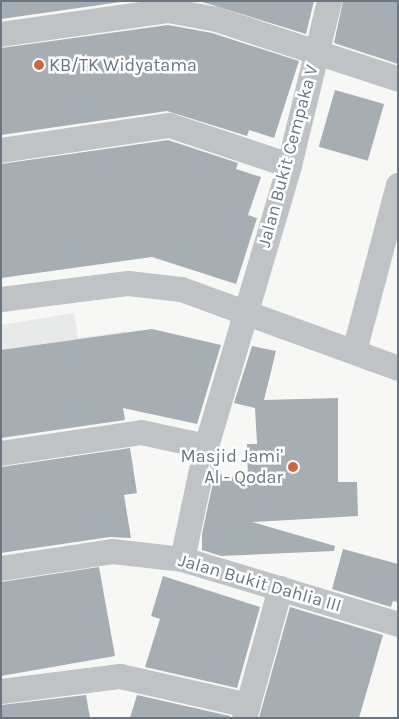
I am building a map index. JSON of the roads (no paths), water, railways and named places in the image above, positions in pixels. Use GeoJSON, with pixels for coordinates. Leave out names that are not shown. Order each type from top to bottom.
{"type":"FeatureCollection","features":[{"type":"Feature","properties":{"kind":"street","name":"Jalan Bukit Cempaka V"},"geometry":{"type":"LineString","coordinates":[[182,559],[206,446],[289,165],[329,1]]}},
{"type":"Feature","properties":{"kind":"street"},"geometry":{"type":"LineString","coordinates":[[1,34],[168,10],[218,7],[316,50],[398,79]]}},
{"type":"Feature","properties":{"kind":"street"},"geometry":{"type":"LineString","coordinates":[[1,150],[169,125],[289,165]]}},
{"type":"Feature","properties":{"kind":"street"},"geometry":{"type":"LineString","coordinates":[[354,351],[398,185]]}},
{"type":"Feature","properties":{"kind":"street"},"geometry":{"type":"LineString","coordinates":[[1,300],[128,284],[181,289],[246,310],[398,368]]}},
{"type":"Feature","properties":{"kind":"street"},"geometry":{"type":"LineString","coordinates":[[1,452],[140,432],[206,446]]}},
{"type":"Feature","properties":{"kind":"street","name":"Jalan Bukit Dahlia III"},"geometry":{"type":"LineString","coordinates":[[1,568],[112,551],[182,559],[398,624]]}},
{"type":"Feature","properties":{"kind":"street"},"geometry":{"type":"LineString","coordinates":[[1,691],[120,676],[246,711],[280,588]]}},
{"type":"Feature","properties":{"kind":"place","name":"KB/TK Widyatama"},"geometry":{"type":"Point","coordinates":[39,65]}},
{"type":"Feature","properties":{"kind":"place","name":"Masjid Jami' Al - Qodar"},"geometry":{"type":"Point","coordinates":[293,467]}}]}
